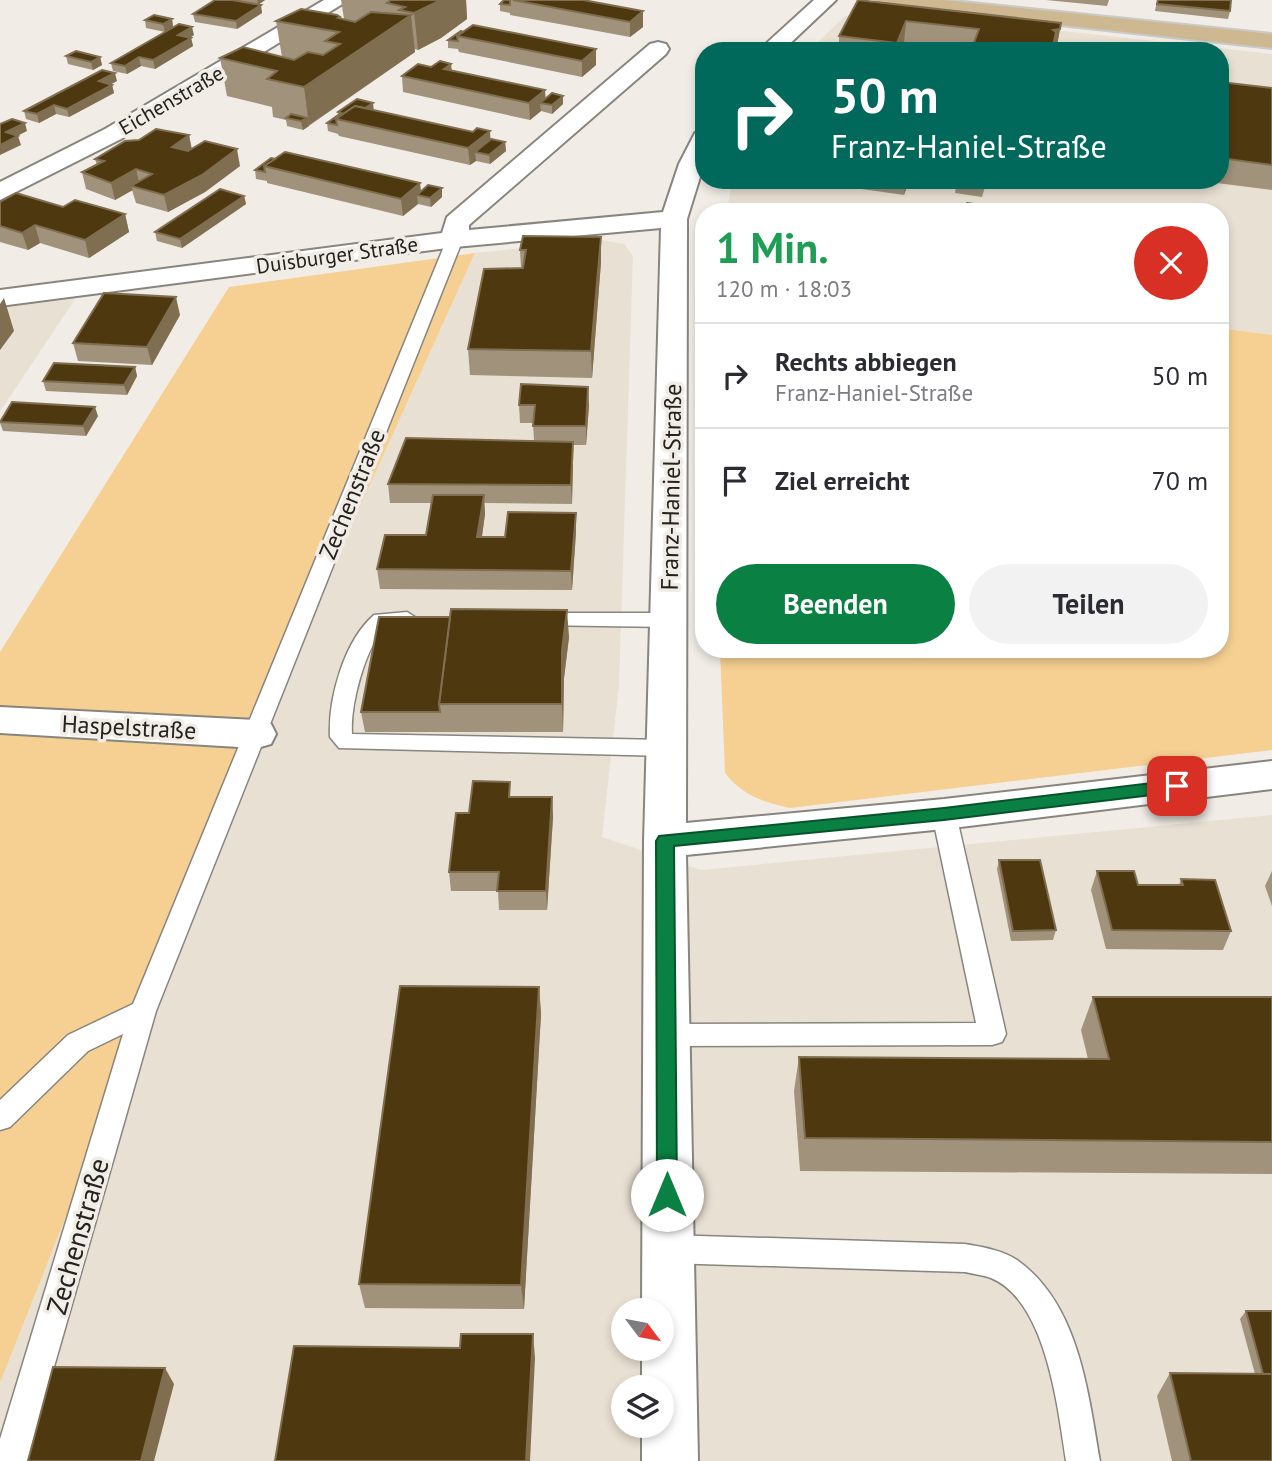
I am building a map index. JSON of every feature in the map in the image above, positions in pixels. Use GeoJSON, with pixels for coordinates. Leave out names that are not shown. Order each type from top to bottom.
{"type":"FeatureCollection","features":[{"type":"Feature","properties":{"kind":"main road"},"geometry":{"type":"LineString","coordinates":[[885,0],[1272,41]]}},
{"type":"Feature","properties":{"kind":"street","name":"Eichenstraße"},"geometry":{"type":"LineString","coordinates":[[0,192],[113,134],[339,0]]}},
{"type":"Feature","properties":{"kind":"street"},"geometry":{"type":"LineString","coordinates":[[778,42],[826,0]]}},
{"type":"Feature","properties":{"kind":"street"},"geometry":{"type":"LineString","coordinates":[[761,42],[765,32],[785,8]]}},
{"type":"Feature","properties":{"kind":"street","name":"Zechenstraße"},"geometry":{"type":"LineString","coordinates":[[455,239],[456,223],[658,49]]}},
{"type":"Feature","properties":{"kind":"street","name":"Franz-Haniel-Straße"},"geometry":{"type":"LineString","coordinates":[[670,1461],[665,841],[674,219],[695,156]]}},
{"type":"Feature","properties":{"kind":"street","name":"Duisburger Straße"},"geometry":{"type":"LineString","coordinates":[[0,298],[455,239],[674,219]]}},
{"type":"Feature","properties":{"kind":"street","name":"Haspelstraße"},"geometry":{"type":"LineString","coordinates":[[0,720],[257,734]]}},
{"type":"Feature","properties":{"kind":"street"},"geometry":{"type":"LineString","coordinates":[[665,841],[944,814],[1272,775]]}},
{"type":"Feature","properties":{"kind":"lane","name":"Zechenstraße"},"geometry":{"type":"LineString","coordinates":[[10,1461],[143,1010],[257,734],[455,239]]}},
{"type":"Feature","properties":{"kind":"lane"},"geometry":{"type":"LineString","coordinates":[[425,619],[384,619],[373,625],[339,720],[342,740],[358,743],[667,748]]}},
{"type":"Feature","properties":{"kind":"lane"},"geometry":{"type":"LineString","coordinates":[[520,620],[668,621]]}},
{"type":"Feature","properties":{"kind":"lane"},"geometry":{"type":"LineString","coordinates":[[666,1035],[992,1034],[944,814]]}},
{"type":"Feature","properties":{"kind":"lane"},"geometry":{"type":"LineString","coordinates":[[0,1118],[78,1043],[143,1010]]}},
{"type":"Feature","properties":{"kind":"lane"},"geometry":{"type":"LineString","coordinates":[[667,1249],[965,1258],[1004,1268],[1041,1303],[1062,1348],[1083,1461]]}},
{"type":"Feature","properties":{"kind":"shaded area"},"geometry":{"type":"Polygon","coordinates":[[[872,10],[1163,42],[818,42],[845,16],[872,10]]]}},
{"type":"Feature","properties":{"kind":"shaded area"},"geometry":{"type":"Polygon","coordinates":[[[1229,49],[1272,54],[1272,335],[1229,329],[1229,203],[728,203],[731,189],[1229,189],[1229,49]]]}},
{"type":"Feature","properties":{"kind":"shaded area"},"geometry":{"type":"Polygon","coordinates":[[[601,240],[624,244],[633,256],[619,686],[602,837],[701,870],[1272,815],[1272,1461],[0,1461],[0,1383],[257,734],[475,253],[601,240]]]}},
{"type":"Feature","properties":{"kind":"shaded area"},"geometry":{"type":"Polygon","coordinates":[[[475,253],[257,734],[0,1383],[0,652],[229,287],[475,253]]]}},
{"type":"Feature","properties":{"kind":"shaded area"},"geometry":{"type":"Polygon","coordinates":[[[75,299],[1,410],[0,411],[0,308],[75,299]]]}},
{"type":"Feature","properties":{"kind":"shaded area"},"geometry":{"type":"Polygon","coordinates":[[[1229,329],[1272,335],[1272,750],[790,808],[754,797],[725,773],[720,658],[1229,658],[1229,329]]]}},
{"type":"Feature","properties":{"kind":"building"},"geometry":{"type":"Polygon","coordinates":[[[215,0],[261,5],[236,21],[193,14],[215,0]]]}},
{"type":"Feature","properties":{"kind":"building"},"geometry":{"type":"Polygon","coordinates":[[[391,0],[441,0],[414,13],[399,10],[405,7],[387,3],[391,0]]]}},
{"type":"Feature","properties":{"kind":"building"},"geometry":{"type":"Polygon","coordinates":[[[504,0],[510,0],[510,5],[500,4],[504,0]]]}},
{"type":"Feature","properties":{"kind":"building"},"geometry":{"type":"Polygon","coordinates":[[[513,0],[583,0],[643,11],[630,22],[513,0]]]}},
{"type":"Feature","properties":{"kind":"building"},"geometry":{"type":"Polygon","coordinates":[[[858,0],[1061,23],[1060,29],[1053,30],[1056,32],[1054,42],[974,42],[979,29],[906,21],[897,42],[839,36],[858,0]]]}},
{"type":"Feature","properties":{"kind":"building"},"geometry":{"type":"Polygon","coordinates":[[[1158,0],[1231,0],[1230,11],[1157,4],[1158,0]]]}},
{"type":"Feature","properties":{"kind":"building"},"geometry":{"type":"Polygon","coordinates":[[[301,9],[337,15],[340,17],[338,18],[355,22],[371,12],[411,15],[304,87],[267,79],[277,71],[220,58],[243,47],[294,60],[308,52],[323,55],[340,44],[325,41],[339,32],[276,21],[301,9]]]}},
{"type":"Feature","properties":{"kind":"building"},"geometry":{"type":"Polygon","coordinates":[[[154,15],[172,19],[163,24],[145,20],[154,15]]]}},
{"type":"Feature","properties":{"kind":"building"},"geometry":{"type":"Polygon","coordinates":[[[179,24],[192,27],[178,35],[191,38],[153,60],[139,57],[125,66],[111,63],[179,24]]]}},
{"type":"Feature","properties":{"kind":"building"},"geometry":{"type":"Polygon","coordinates":[[[473,25],[596,49],[582,61],[457,36],[473,25]]]}},
{"type":"Feature","properties":{"kind":"building"},"geometry":{"type":"Polygon","coordinates":[[[463,32],[457,36],[458,41],[448,40],[463,32]]]}},
{"type":"Feature","properties":{"kind":"building"},"geometry":{"type":"Polygon","coordinates":[[[76,51],[100,57],[91,62],[66,56],[76,51]]]}},
{"type":"Feature","properties":{"kind":"building"},"geometry":{"type":"Polygon","coordinates":[[[440,61],[451,64],[444,69],[545,90],[529,103],[402,76],[418,64],[431,67],[440,61]]]}},
{"type":"Feature","properties":{"kind":"building"},"geometry":{"type":"Polygon","coordinates":[[[102,70],[115,73],[99,81],[112,85],[67,109],[54,105],[37,114],[24,111],[102,70]]]}},
{"type":"Feature","properties":{"kind":"building"},"geometry":{"type":"Polygon","coordinates":[[[1229,83],[1272,88],[1272,165],[1229,159],[1229,83]]]}},
{"type":"Feature","properties":{"kind":"building"},"geometry":{"type":"Polygon","coordinates":[[[552,93],[563,96],[552,105],[540,103],[552,93]]]}},
{"type":"Feature","properties":{"kind":"building"},"geometry":{"type":"Polygon","coordinates":[[[357,99],[373,103],[365,108],[355,106],[336,119],[337,125],[327,123],[341,113],[338,112],[357,99]]]}},
{"type":"Feature","properties":{"kind":"building"},"geometry":{"type":"Polygon","coordinates":[[[355,106],[473,132],[477,128],[490,131],[468,148],[336,119],[355,106]]]}},
{"type":"Feature","properties":{"kind":"building"},"geometry":{"type":"Polygon","coordinates":[[[291,114],[308,118],[301,121],[286,118],[291,114]]]}},
{"type":"Feature","properties":{"kind":"building"},"geometry":{"type":"Polygon","coordinates":[[[12,119],[25,123],[6,132],[18,136],[0,145],[0,124],[12,119]]]}},
{"type":"Feature","properties":{"kind":"building"},"geometry":{"type":"Polygon","coordinates":[[[156,129],[189,135],[172,147],[188,151],[205,141],[237,149],[202,175],[164,195],[131,186],[152,174],[136,169],[111,183],[82,172],[104,161],[95,159],[125,141],[139,140],[156,129]]]}},
{"type":"Feature","properties":{"kind":"building"},"geometry":{"type":"Polygon","coordinates":[[[491,139],[505,142],[489,155],[475,152],[491,139]]]}},
{"type":"Feature","properties":{"kind":"building"},"geometry":{"type":"Polygon","coordinates":[[[285,152],[420,183],[401,199],[264,166],[285,152]]]}},
{"type":"Feature","properties":{"kind":"building"},"geometry":{"type":"Polygon","coordinates":[[[271,158],[275,159],[264,166],[265,172],[255,170],[271,158]]]}},
{"type":"Feature","properties":{"kind":"building"},"geometry":{"type":"Polygon","coordinates":[[[428,185],[442,188],[430,198],[417,195],[428,185]]]}},
{"type":"Feature","properties":{"kind":"building"},"geometry":{"type":"Polygon","coordinates":[[[220,189],[244,196],[180,239],[155,232],[220,189]]]}},
{"type":"Feature","properties":{"kind":"building"},"geometry":{"type":"Polygon","coordinates":[[[16,193],[63,207],[75,200],[125,214],[85,240],[35,225],[22,233],[0,226],[0,202],[16,193]]]}},
{"type":"Feature","properties":{"kind":"building"},"geometry":{"type":"Polygon","coordinates":[[[523,236],[601,237],[591,351],[468,349],[484,269],[523,268],[526,250],[520,250],[523,236]]]}},
{"type":"Feature","properties":{"kind":"building"},"geometry":{"type":"Polygon","coordinates":[[[104,293],[176,297],[147,347],[73,343],[104,293]]]}},
{"type":"Feature","properties":{"kind":"building"},"geometry":{"type":"Polygon","coordinates":[[[54,363],[135,367],[124,385],[43,381],[54,363]]]}},
{"type":"Feature","properties":{"kind":"building"},"geometry":{"type":"Polygon","coordinates":[[[521,384],[588,387],[586,426],[533,426],[535,405],[519,405],[521,384]]]}},
{"type":"Feature","properties":{"kind":"building"},"geometry":{"type":"Polygon","coordinates":[[[12,402],[95,407],[83,426],[0,422],[12,402]]]}},
{"type":"Feature","properties":{"kind":"building"},"geometry":{"type":"Polygon","coordinates":[[[406,438],[573,442],[571,485],[388,484],[406,438]]]}},
{"type":"Feature","properties":{"kind":"building"},"geometry":{"type":"Polygon","coordinates":[[[433,495],[484,495],[477,537],[505,537],[508,512],[576,513],[571,571],[377,569],[385,535],[426,535],[433,495]]]}},
{"type":"Feature","properties":{"kind":"building"},"geometry":{"type":"Polygon","coordinates":[[[451,609],[567,610],[562,650],[562,704],[439,704],[451,609]]]}},
{"type":"Feature","properties":{"kind":"building"},"geometry":{"type":"Polygon","coordinates":[[[379,617],[450,617],[440,712],[361,712],[379,617]]]}},
{"type":"Feature","properties":{"kind":"building"},"geometry":{"type":"Polygon","coordinates":[[[473,781],[510,782],[509,797],[552,797],[546,891],[497,891],[499,872],[449,872],[456,813],[469,813],[473,781]]]}},
{"type":"Feature","properties":{"kind":"building"},"geometry":{"type":"Polygon","coordinates":[[[999,860],[1040,860],[1056,930],[1013,931],[999,860]]]}},
{"type":"Feature","properties":{"kind":"building"},"geometry":{"type":"Polygon","coordinates":[[[1097,871],[1134,871],[1138,885],[1183,885],[1181,879],[1215,880],[1231,931],[1112,930],[1097,871]]]}},
{"type":"Feature","properties":{"kind":"building"},"geometry":{"type":"Polygon","coordinates":[[[400,986],[539,987],[521,1285],[359,1284],[400,986]]]}},
{"type":"Feature","properties":{"kind":"building"},"geometry":{"type":"Polygon","coordinates":[[[1093,997],[1272,997],[1272,1142],[805,1138],[799,1057],[1109,1059],[1093,997]]]}},
{"type":"Feature","properties":{"kind":"building"},"geometry":{"type":"Polygon","coordinates":[[[1246,1311],[1272,1311],[1272,1374],[1263,1374],[1246,1311]]]}},
{"type":"Feature","properties":{"kind":"building"},"geometry":{"type":"Polygon","coordinates":[[[461,1334],[533,1334],[526,1461],[275,1461],[294,1346],[460,1348],[461,1334]]]}},
{"type":"Feature","properties":{"kind":"building"},"geometry":{"type":"Polygon","coordinates":[[[53,1367],[165,1368],[141,1461],[28,1461],[53,1367]]]}},
{"type":"Feature","properties":{"kind":"building"},"geometry":{"type":"Polygon","coordinates":[[[1170,1373],[1272,1374],[1272,1461],[1191,1461],[1170,1373]]]}},
{"type":"Feature","properties":{"kind":"route"},"geometry":{"type":"LineString","coordinates":[[667,1195],[665,841],[944,814],[1177,786]]}}]}
